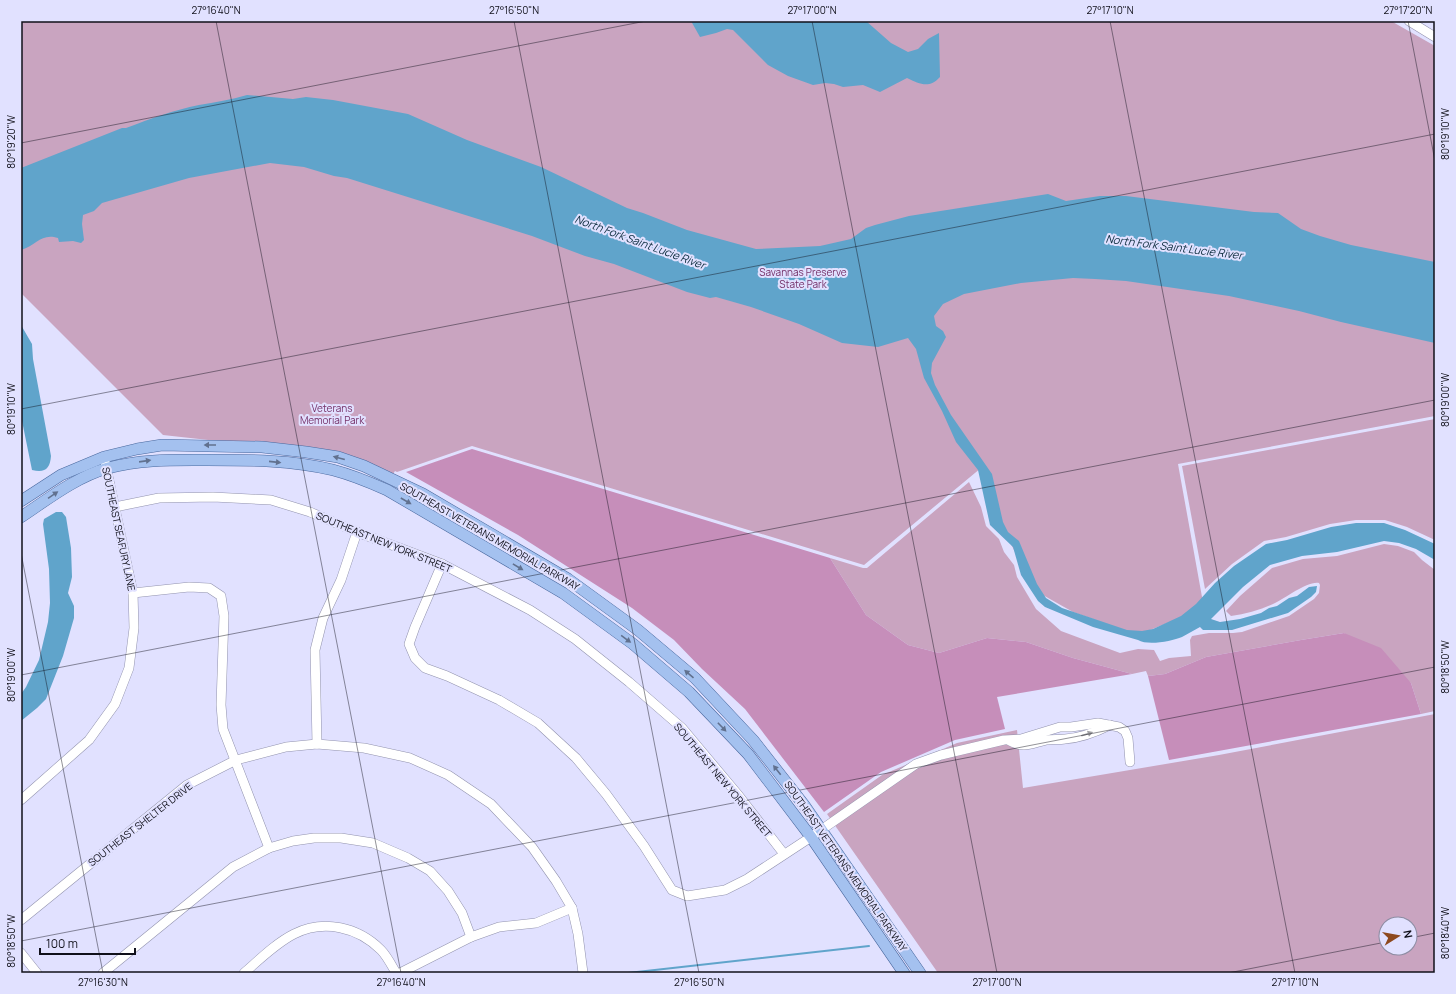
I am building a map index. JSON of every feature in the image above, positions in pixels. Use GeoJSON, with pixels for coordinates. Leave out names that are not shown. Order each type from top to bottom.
{"type":"FeatureCollection","features":[{"type":"Feature","properties":{"kind":"main road","name":"SOUTHEAST VETERANS MEMORIAL PARKWAY"},"geometry":{"type":"LineString","coordinates":[[21,501],[61,475],[104,457],[137,448],[162,445],[262,447],[338,457],[364,466],[423,494],[568,579],[638,630],[694,678],[753,740],[804,804],[920,973]]}},
{"type":"Feature","properties":{"kind":"main road","name":"SOUTHEAST VETERANS MEMORIAL PARKWAY"},"geometry":{"type":"LineString","coordinates":[[21,517],[70,484],[107,468],[157,460],[257,460],[302,465],[333,470],[360,478],[387,490],[563,594],[633,644],[689,692],[748,754],[811,837],[904,973]]}},
{"type":"Feature","properties":{"kind":"street"},"geometry":{"type":"LineString","coordinates":[[1409,21],[1435,37]]}},
{"type":"Feature","properties":{"kind":"street","name":"SOUTHEAST SEAFURY LANE"},"geometry":{"type":"LineString","coordinates":[[21,800],[89,740],[115,704],[129,668],[134,628],[133,593],[104,457]]}},
{"type":"Feature","properties":{"kind":"street","name":"SOUTHEAST NEW YORK STREET"},"geometry":{"type":"LineString","coordinates":[[115,507],[159,498],[214,497],[271,500],[310,512],[357,532],[442,564],[530,610],[575,639],[629,682],[682,728],[739,796],[784,854]]}},
{"type":"Feature","properties":{"kind":"street"},"geometry":{"type":"LineString","coordinates":[[317,744],[315,650],[323,618],[341,580],[357,532]]}},
{"type":"Feature","properties":{"kind":"street"},"geometry":{"type":"LineString","coordinates":[[442,564],[424,608],[414,626],[409,644],[415,658],[425,668],[447,676],[499,700],[538,723],[576,758],[606,794],[644,846],[672,890],[687,896],[725,890],[747,879],[822,830],[916,764],[947,753],[1004,740],[1036,736],[1053,729],[1098,723],[1119,727],[1125,731],[1128,738],[1130,762]]}},
{"type":"Feature","properties":{"kind":"street"},"geometry":{"type":"LineString","coordinates":[[133,593],[189,587],[209,588],[221,596],[224,616],[221,705],[223,729],[270,848]]}},
{"type":"Feature","properties":{"kind":"street"},"geometry":{"type":"LineString","coordinates":[[1009,740],[1021,746],[1048,740],[1069,739],[1099,731],[1110,725]]}},
{"type":"Feature","properties":{"kind":"street"},"geometry":{"type":"LineString","coordinates":[[1067,727],[1069,739]]}},
{"type":"Feature","properties":{"kind":"street","name":"SOUTHEAST SHELTER DRIVE"},"geometry":{"type":"LineString","coordinates":[[21,920],[187,785],[236,760],[286,747],[317,744],[364,748],[410,758],[448,775],[491,804],[527,842],[556,881],[572,908],[578,934],[583,973]]}},
{"type":"Feature","properties":{"kind":"street"},"geometry":{"type":"LineString","coordinates":[[103,973],[233,867],[270,848],[293,841],[314,838],[341,838],[373,843],[408,858],[430,871],[448,890],[462,912],[471,937]]}},
{"type":"Feature","properties":{"kind":"street"},"geometry":{"type":"LineString","coordinates":[[400,973],[471,937],[499,927],[536,923],[572,908]]}},
{"type":"Feature","properties":{"kind":"street"},"geometry":{"type":"LineString","coordinates":[[244,973],[278,944],[294,934],[308,928],[325,927],[344,928],[364,937],[382,951],[396,973]]}},
{"type":"Feature","properties":{"kind":"street"},"geometry":{"type":"LineString","coordinates":[[21,954],[37,973]]}},
{"type":"Feature","properties":{"kind":"green space","name":"Savannas Preserve State Park"},"geometry":{"type":"Polygon","coordinates":[[[21,21],[1391,21],[1435,46],[1435,416],[1178,464],[1204,608],[1138,635],[1073,612],[1034,590],[999,520],[981,468],[864,565],[472,446],[397,472],[395,471],[393,474],[343,455],[163,435],[21,293],[21,21]]]}},
{"type":"Feature","properties":{"kind":"green space"},"geometry":{"type":"Polygon","coordinates":[[[1435,419],[1435,540],[1407,527],[1385,520],[1356,520],[1330,524],[1286,537],[1264,541],[1232,564],[1205,589],[1182,466],[1435,419]]]}},
{"type":"Feature","properties":{"kind":"green space"},"geometry":{"type":"Polygon","coordinates":[[[969,482],[981,507],[986,526],[999,539],[1004,552],[1014,565],[1017,577],[1036,609],[1061,631],[1120,653],[1138,649],[1154,650],[1160,661],[1169,658],[1191,656],[1190,640],[1192,636],[1209,633],[1242,632],[1289,616],[1314,599],[1319,593],[1319,583],[1314,583],[1303,587],[1280,601],[1264,608],[1231,616],[1226,611],[1240,596],[1272,568],[1303,559],[1337,556],[1384,544],[1398,546],[1414,552],[1435,570],[1435,711],[1421,714],[1411,683],[1344,633],[1206,657],[1165,674],[1148,676],[1146,671],[1132,674],[1073,658],[1026,642],[987,638],[939,653],[908,645],[866,615],[830,558],[867,568],[969,482]]]}},
{"type":"Feature","properties":{"kind":"green space"},"geometry":{"type":"Polygon","coordinates":[[[1435,714],[1435,973],[938,973],[827,814],[882,775],[957,743],[1017,730],[1023,788],[1219,755],[1435,714]]]}},
{"type":"Feature","properties":{"kind":"shaded area"},"geometry":{"type":"Polygon","coordinates":[[[472,449],[830,558],[866,615],[908,645],[939,653],[987,638],[1026,642],[1073,658],[1132,674],[997,697],[1005,729],[955,740],[881,772],[824,812],[745,709],[702,669],[674,640],[632,608],[518,535],[406,472],[472,449]]]}},
{"type":"Feature","properties":{"kind":"shaded area"},"geometry":{"type":"Polygon","coordinates":[[[1344,633],[1381,648],[1411,683],[1421,714],[1169,760],[1148,676],[1165,674],[1206,657],[1344,633]]]}},
{"type":"Feature","properties":{"kind":"water"},"geometry":{"type":"Polygon","coordinates":[[[691,21],[866,21],[891,43],[908,52],[918,49],[928,39],[939,33],[940,77],[936,81],[928,84],[920,83],[907,78],[880,92],[863,85],[843,87],[825,83],[813,85],[788,76],[768,65],[733,30],[727,29],[700,37],[691,21]]]}},
{"type":"Feature","properties":{"kind":"water","name":"North Fork Saint Lucie River"},"geometry":{"type":"Polygon","coordinates":[[[247,95],[293,99],[306,97],[333,100],[408,114],[467,140],[541,167],[627,208],[687,230],[756,249],[820,246],[851,239],[866,228],[909,216],[1048,194],[1066,201],[1100,196],[1126,196],[1254,212],[1278,213],[1301,229],[1320,236],[1351,245],[1435,262],[1435,343],[1229,296],[1126,281],[1073,278],[1021,283],[964,294],[943,304],[934,316],[936,326],[943,331],[946,337],[932,363],[931,373],[935,385],[951,415],[992,474],[1003,522],[1008,532],[1019,541],[1037,584],[1046,598],[1062,608],[1127,630],[1142,631],[1153,629],[1181,616],[1196,604],[1215,583],[1234,566],[1266,544],[1287,540],[1331,527],[1356,523],[1384,523],[1405,530],[1435,544],[1435,560],[1416,549],[1399,543],[1384,541],[1337,552],[1302,556],[1270,565],[1243,587],[1211,619],[1220,622],[1240,619],[1261,613],[1269,608],[1277,606],[1289,598],[1297,596],[1309,587],[1317,586],[1316,592],[1311,597],[1288,613],[1232,630],[1203,630],[1200,627],[1182,637],[1172,640],[1154,643],[1142,642],[1093,627],[1045,607],[1038,601],[1021,575],[1013,547],[990,525],[978,470],[956,442],[942,411],[924,378],[916,349],[908,338],[878,347],[842,343],[799,324],[751,307],[716,297],[710,298],[687,292],[614,264],[585,256],[532,236],[347,178],[334,176],[304,167],[270,163],[189,178],[102,203],[94,211],[83,215],[82,224],[84,240],[81,243],[73,241],[59,242],[58,238],[47,237],[21,250],[21,168],[122,128],[126,128],[162,115],[190,107],[247,95]]]}},
{"type":"Feature","properties":{"kind":"water"},"geometry":{"type":"Polygon","coordinates":[[[21,325],[32,344],[33,359],[51,456],[48,467],[40,471],[32,470],[21,416],[21,325]]]}},
{"type":"Feature","properties":{"kind":"water"},"geometry":{"type":"Polygon","coordinates":[[[56,512],[62,512],[66,517],[71,548],[72,577],[68,593],[74,606],[74,618],[63,656],[46,699],[21,721],[21,694],[39,660],[48,622],[50,603],[49,569],[43,524],[44,519],[56,512]]]}},
{"type":"Feature","properties":{"kind":"waterway"},"geometry":{"type":"LineString","coordinates":[[628,973],[869,946]]}},
{"type":"Feature","properties":{"kind":"park label","name":"Veterans Memorial Park"},"geometry":{"type":"Point","coordinates":[332,414]}}]}
